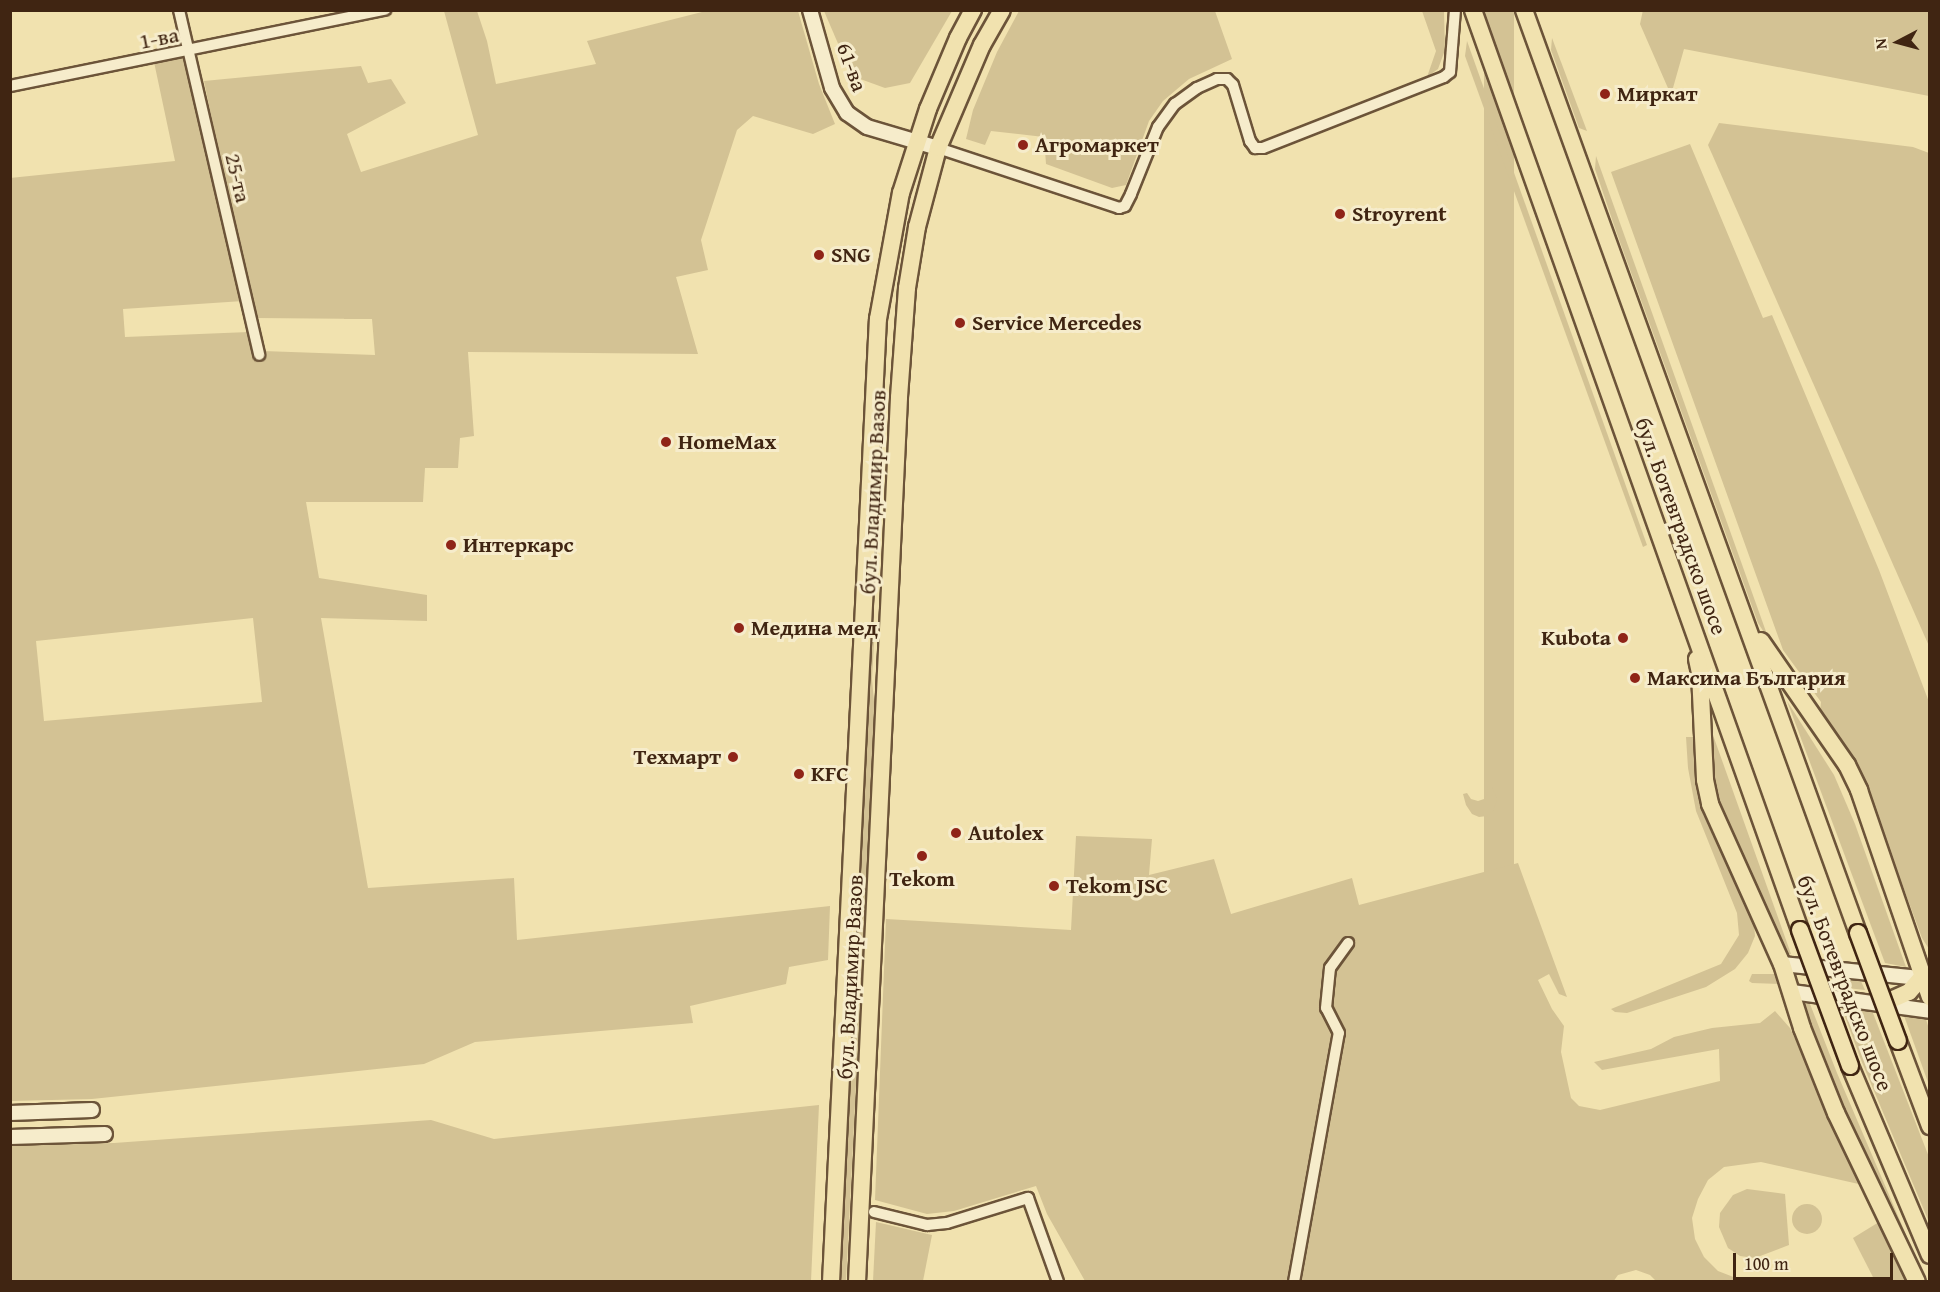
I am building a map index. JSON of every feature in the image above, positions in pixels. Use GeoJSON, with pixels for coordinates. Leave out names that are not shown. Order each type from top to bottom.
{"type":"FeatureCollection","features":[{"type":"Feature","properties":{"kind":"main road","name":"бул. Владимир Вазов"},"geometry":{"type":"LineString","coordinates":[[831,1281],[878,319],[901,193],[928,109],[953,48],[973,10]]}},
{"type":"Feature","properties":{"kind":"main road","name":"бул. Владимир Вазов"},"geometry":{"type":"LineString","coordinates":[[857,1281],[899,397],[907,288],[917,227],[938,148],[982,45],[1002,10]]}},
{"type":"Feature","properties":{"kind":"main road","name":"бул. Ботевградско шосе"},"geometry":{"type":"LineString","coordinates":[[1473,10],[1800,930],[1850,1066],[1929,1255]]}},
{"type":"Feature","properties":{"kind":"main road","name":"бул. Ботевградско шосе"},"geometry":{"type":"LineString","coordinates":[[1524,10],[1929,1126]]}},
{"type":"Feature","properties":{"kind":"main road"},"geometry":{"type":"LineString","coordinates":[[1680,591],[1700,673],[1705,780],[1710,804],[1782,964],[1802,1028],[1836,1113],[1917,1281]]}},
{"type":"Feature","properties":{"kind":"main road"},"geometry":{"type":"LineString","coordinates":[[1740,607],[1779,670],[1847,765],[1859,790],[1908,936],[1925,978],[1929,998]]}},
{"type":"Feature","properties":{"kind":"main road"},"geometry":{"type":"LineString","coordinates":[[1908,936],[1929,962]]}},
{"type":"Feature","properties":{"kind":"main road"},"geometry":{"type":"LineString","coordinates":[[1884,1003],[1909,992],[1925,978]]}},
{"type":"Feature","properties":{"kind":"street","name":"25-та"},"geometry":{"type":"LineString","coordinates":[[179,10],[259,355]]}},
{"type":"Feature","properties":{"kind":"street","name":"1-ва"},"geometry":{"type":"LineString","coordinates":[[10,86],[189,52],[385,10]]}},
{"type":"Feature","properties":{"kind":"street","name":"61-ва"},"geometry":{"type":"LineString","coordinates":[[810,10],[832,88],[847,113],[867,128],[938,148]]}},
{"type":"Feature","properties":{"kind":"street"},"geometry":{"type":"LineString","coordinates":[[938,148],[1119,208],[1125,206],[1131,194],[1146,150],[1158,127],[1175,104],[1197,88],[1217,79],[1227,79],[1233,86],[1250,141],[1255,148],[1263,148],[1410,91],[1450,72],[1455,10]]}},
{"type":"Feature","properties":{"kind":"street"},"geometry":{"type":"LineString","coordinates":[[1294,1281],[1339,1033],[1326,1008],[1330,968],[1348,944]]}},
{"type":"Feature","properties":{"kind":"street"},"geometry":{"type":"LineString","coordinates":[[1782,964],[1925,978]]}},
{"type":"Feature","properties":{"kind":"street"},"geometry":{"type":"LineString","coordinates":[[1792,992],[1929,1011]]}},
{"type":"Feature","properties":{"kind":"street"},"geometry":{"type":"LineString","coordinates":[[10,1113],[92,1110]]}},
{"type":"Feature","properties":{"kind":"street"},"geometry":{"type":"LineString","coordinates":[[10,1137],[105,1134]]}},
{"type":"Feature","properties":{"kind":"street"},"geometry":{"type":"LineString","coordinates":[[874,1212],[927,1225],[947,1223],[1028,1198],[1058,1281]]}},
{"type":"Feature","properties":{"kind":"shaded area"},"geometry":{"type":"Polygon","coordinates":[[[1643,10],[1929,11],[1929,96],[1684,49],[1671,95],[1640,24],[1643,10]]]}},
{"type":"Feature","properties":{"kind":"shaded area"},"geometry":{"type":"Polygon","coordinates":[[[444,11],[477,11],[487,41],[496,84],[596,64],[587,41],[706,11],[798,11],[819,84],[835,124],[813,134],[753,116],[737,130],[701,240],[708,270],[676,277],[698,354],[468,352],[474,436],[460,438],[458,468],[425,468],[423,502],[306,502],[319,578],[427,595],[427,621],[321,618],[368,888],[514,878],[517,940],[830,906],[828,960],[789,967],[786,984],[690,1006],[693,1023],[475,1042],[424,1064],[92,1099],[11,1101],[10,178],[175,161],[154,62],[189,52],[243,301],[123,309],[125,337],[249,332],[263,351],[375,355],[372,319],[256,318],[237,241],[204,81],[361,66],[368,83],[391,79],[406,103],[347,134],[361,172],[478,135],[444,11]],[[253,618],[36,641],[44,721],[262,702],[253,618]]]}},
{"type":"Feature","properties":{"kind":"shaded area"},"geometry":{"type":"Polygon","coordinates":[[[824,11],[952,11],[910,83],[885,88],[852,76],[824,11]]]}},
{"type":"Feature","properties":{"kind":"shaded area"},"geometry":{"type":"Polygon","coordinates":[[[1019,11],[1215,11],[1232,59],[1189,79],[1163,101],[1149,121],[1126,185],[1112,188],[1046,164],[1044,137],[991,131],[985,145],[966,139],[973,110],[997,52],[1019,11]]]}},
{"type":"Feature","properties":{"kind":"shaded area"},"geometry":{"type":"Polygon","coordinates":[[[1422,11],[1444,11],[1445,50],[1438,69],[1427,77],[1436,51],[1422,11]]]}},
{"type":"Feature","properties":{"kind":"shaded area"},"geometry":{"type":"Polygon","coordinates":[[[1484,11],[1514,11],[1514,1018],[1484,1018],[1484,11]]]}},
{"type":"Feature","properties":{"kind":"shaded area"},"geometry":{"type":"Polygon","coordinates":[[[1552,38],[1587,131],[1579,128],[1551,50],[1552,38]]]}},
{"type":"Feature","properties":{"kind":"shaded area"},"geometry":{"type":"Polygon","coordinates":[[[1467,41],[1647,545],[1643,547],[1465,56],[1467,41]]]}},
{"type":"Feature","properties":{"kind":"shaded area"},"geometry":{"type":"Polygon","coordinates":[[[1719,123],[1913,147],[1929,153],[1929,646],[1708,145],[1719,123]]]}},
{"type":"Feature","properties":{"kind":"shaded area"},"geometry":{"type":"Polygon","coordinates":[[[1690,144],[1763,318],[1772,315],[1879,570],[1929,702],[1929,949],[1922,938],[1864,781],[1820,713],[1821,702],[1783,650],[1611,172],[1690,144]]]}},
{"type":"Feature","properties":{"kind":"shaded area"},"geometry":{"type":"Polygon","coordinates":[[[1596,156],[1769,640],[1758,623],[1616,231],[1595,169],[1596,156]]]}},
{"type":"Feature","properties":{"kind":"shaded area"},"geometry":{"type":"Polygon","coordinates":[[[870,625],[875,627],[872,679],[875,713],[846,1281],[837,1282],[870,625]]]}},
{"type":"Feature","properties":{"kind":"shaded area"},"geometry":{"type":"Polygon","coordinates":[[[1787,701],[1834,775],[1855,824],[1906,967],[1885,963],[1787,701]]]}},
{"type":"Feature","properties":{"kind":"shaded area"},"geometry":{"type":"Polygon","coordinates":[[[1708,721],[1791,954],[1782,954],[1756,885],[1718,806],[1709,769],[1708,721]]]}},
{"type":"Feature","properties":{"kind":"shaded area"},"geometry":{"type":"Polygon","coordinates":[[[1686,737],[1694,737],[1695,763],[1705,811],[1754,923],[1755,936],[1748,953],[1735,969],[1706,987],[1627,1013],[1615,1012],[1611,1009],[1721,964],[1739,935],[1737,913],[1696,811],[1688,768],[1686,737]]]}},
{"type":"Feature","properties":{"kind":"shaded area"},"geometry":{"type":"Polygon","coordinates":[[[1492,786],[1497,800],[1493,811],[1487,816],[1479,817],[1472,814],[1463,794],[1467,793],[1471,799],[1478,801],[1484,799],[1488,793],[1487,787],[1492,786]]]}},
{"type":"Feature","properties":{"kind":"shaded area"},"geometry":{"type":"Polygon","coordinates":[[[1076,836],[1152,839],[1149,875],[1214,859],[1231,914],[1352,878],[1359,905],[1518,863],[1567,997],[1559,994],[1549,974],[1538,980],[1552,1009],[1564,1026],[1561,1052],[1571,1098],[1579,1106],[1600,1110],[1720,1081],[1719,1049],[1602,1070],[1594,1062],[1651,1049],[1674,1037],[1712,1028],[1760,1023],[1775,1011],[1790,1028],[1863,1185],[1761,1162],[1724,1167],[1708,1180],[1698,1199],[1692,1218],[1695,1239],[1704,1257],[1718,1271],[1736,1278],[1737,1282],[1656,1281],[1650,1275],[1636,1270],[1618,1275],[1613,1282],[1085,1281],[1047,1214],[1036,1186],[954,1211],[927,1214],[875,1200],[886,919],[1071,930],[1076,836]]]}},
{"type":"Feature","properties":{"kind":"shaded area"},"geometry":{"type":"Polygon","coordinates":[[[1752,974],[1780,974],[1784,984],[1752,983],[1749,981],[1752,974]]]}},
{"type":"Feature","properties":{"kind":"shaded area"},"geometry":{"type":"Polygon","coordinates":[[[1834,977],[1860,979],[1865,990],[1838,987],[1834,977]]]}},
{"type":"Feature","properties":{"kind":"shaded area"},"geometry":{"type":"Polygon","coordinates":[[[1801,1003],[1810,1004],[1913,1251],[1847,1121],[1801,1003]]]}},
{"type":"Feature","properties":{"kind":"shaded area"},"geometry":{"type":"Polygon","coordinates":[[[1841,1006],[1871,1008],[1929,1157],[1929,1222],[1861,1060],[1841,1006]]]}},
{"type":"Feature","properties":{"kind":"shaded area"},"geometry":{"type":"Polygon","coordinates":[[[1903,1013],[1925,1016],[1929,1029],[1929,1085],[1903,1013]]]}},
{"type":"Feature","properties":{"kind":"shaded area"},"geometry":{"type":"Polygon","coordinates":[[[819,1105],[811,1281],[11,1281],[11,1146],[114,1143],[431,1120],[494,1139],[819,1105]]]}},
{"type":"Feature","properties":{"kind":"shaded area"},"geometry":{"type":"Polygon","coordinates":[[[1747,1189],[1785,1194],[1789,1245],[1755,1258],[1740,1256],[1728,1248],[1719,1227],[1720,1213],[1733,1195],[1747,1189]]]}},
{"type":"Feature","properties":{"kind":"shaded area"},"geometry":{"type":"Polygon","coordinates":[[[1807,1204],[1818,1208],[1822,1219],[1818,1230],[1807,1234],[1796,1230],[1792,1219],[1796,1208],[1807,1204]]]}},
{"type":"Feature","properties":{"kind":"shaded area"},"geometry":{"type":"Polygon","coordinates":[[[876,1222],[932,1235],[923,1281],[873,1281],[876,1222]]]}},
{"type":"Feature","properties":{"kind":"shaded area"},"geometry":{"type":"Polygon","coordinates":[[[1879,1222],[1909,1281],[1875,1281],[1853,1238],[1879,1222]]]}},
{"type":"Feature","properties":{"kind":"place","name":"Миркат"},"geometry":{"type":"Point","coordinates":[1605,94]}},
{"type":"Feature","properties":{"kind":"place","name":"Агромаркет"},"geometry":{"type":"Point","coordinates":[1023,145]}},
{"type":"Feature","properties":{"kind":"place","name":"Stroyrent"},"geometry":{"type":"Point","coordinates":[1340,214]}},
{"type":"Feature","properties":{"kind":"place","name":"SNG"},"geometry":{"type":"Point","coordinates":[819,255]}},
{"type":"Feature","properties":{"kind":"place","name":"Service Mercedes"},"geometry":{"type":"Point","coordinates":[960,323]}},
{"type":"Feature","properties":{"kind":"place","name":"HomeMax"},"geometry":{"type":"Point","coordinates":[666,442]}},
{"type":"Feature","properties":{"kind":"place","name":"Интеркарс"},"geometry":{"type":"Point","coordinates":[451,545]}},
{"type":"Feature","properties":{"kind":"place","name":"Медина мед"},"geometry":{"type":"Point","coordinates":[739,628]}},
{"type":"Feature","properties":{"kind":"place","name":"Kubota"},"geometry":{"type":"Point","coordinates":[1623,638]}},
{"type":"Feature","properties":{"kind":"place","name":"Максима България"},"geometry":{"type":"Point","coordinates":[1635,678]}},
{"type":"Feature","properties":{"kind":"place","name":"Техмарт"},"geometry":{"type":"Point","coordinates":[733,757]}},
{"type":"Feature","properties":{"kind":"place","name":"KFC"},"geometry":{"type":"Point","coordinates":[799,774]}},
{"type":"Feature","properties":{"kind":"place","name":"Autolex"},"geometry":{"type":"Point","coordinates":[956,833]}},
{"type":"Feature","properties":{"kind":"place","name":"Tekom"},"geometry":{"type":"Point","coordinates":[922,856]}},
{"type":"Feature","properties":{"kind":"place","name":"Tekom JSC"},"geometry":{"type":"Point","coordinates":[1054,886]}}]}
